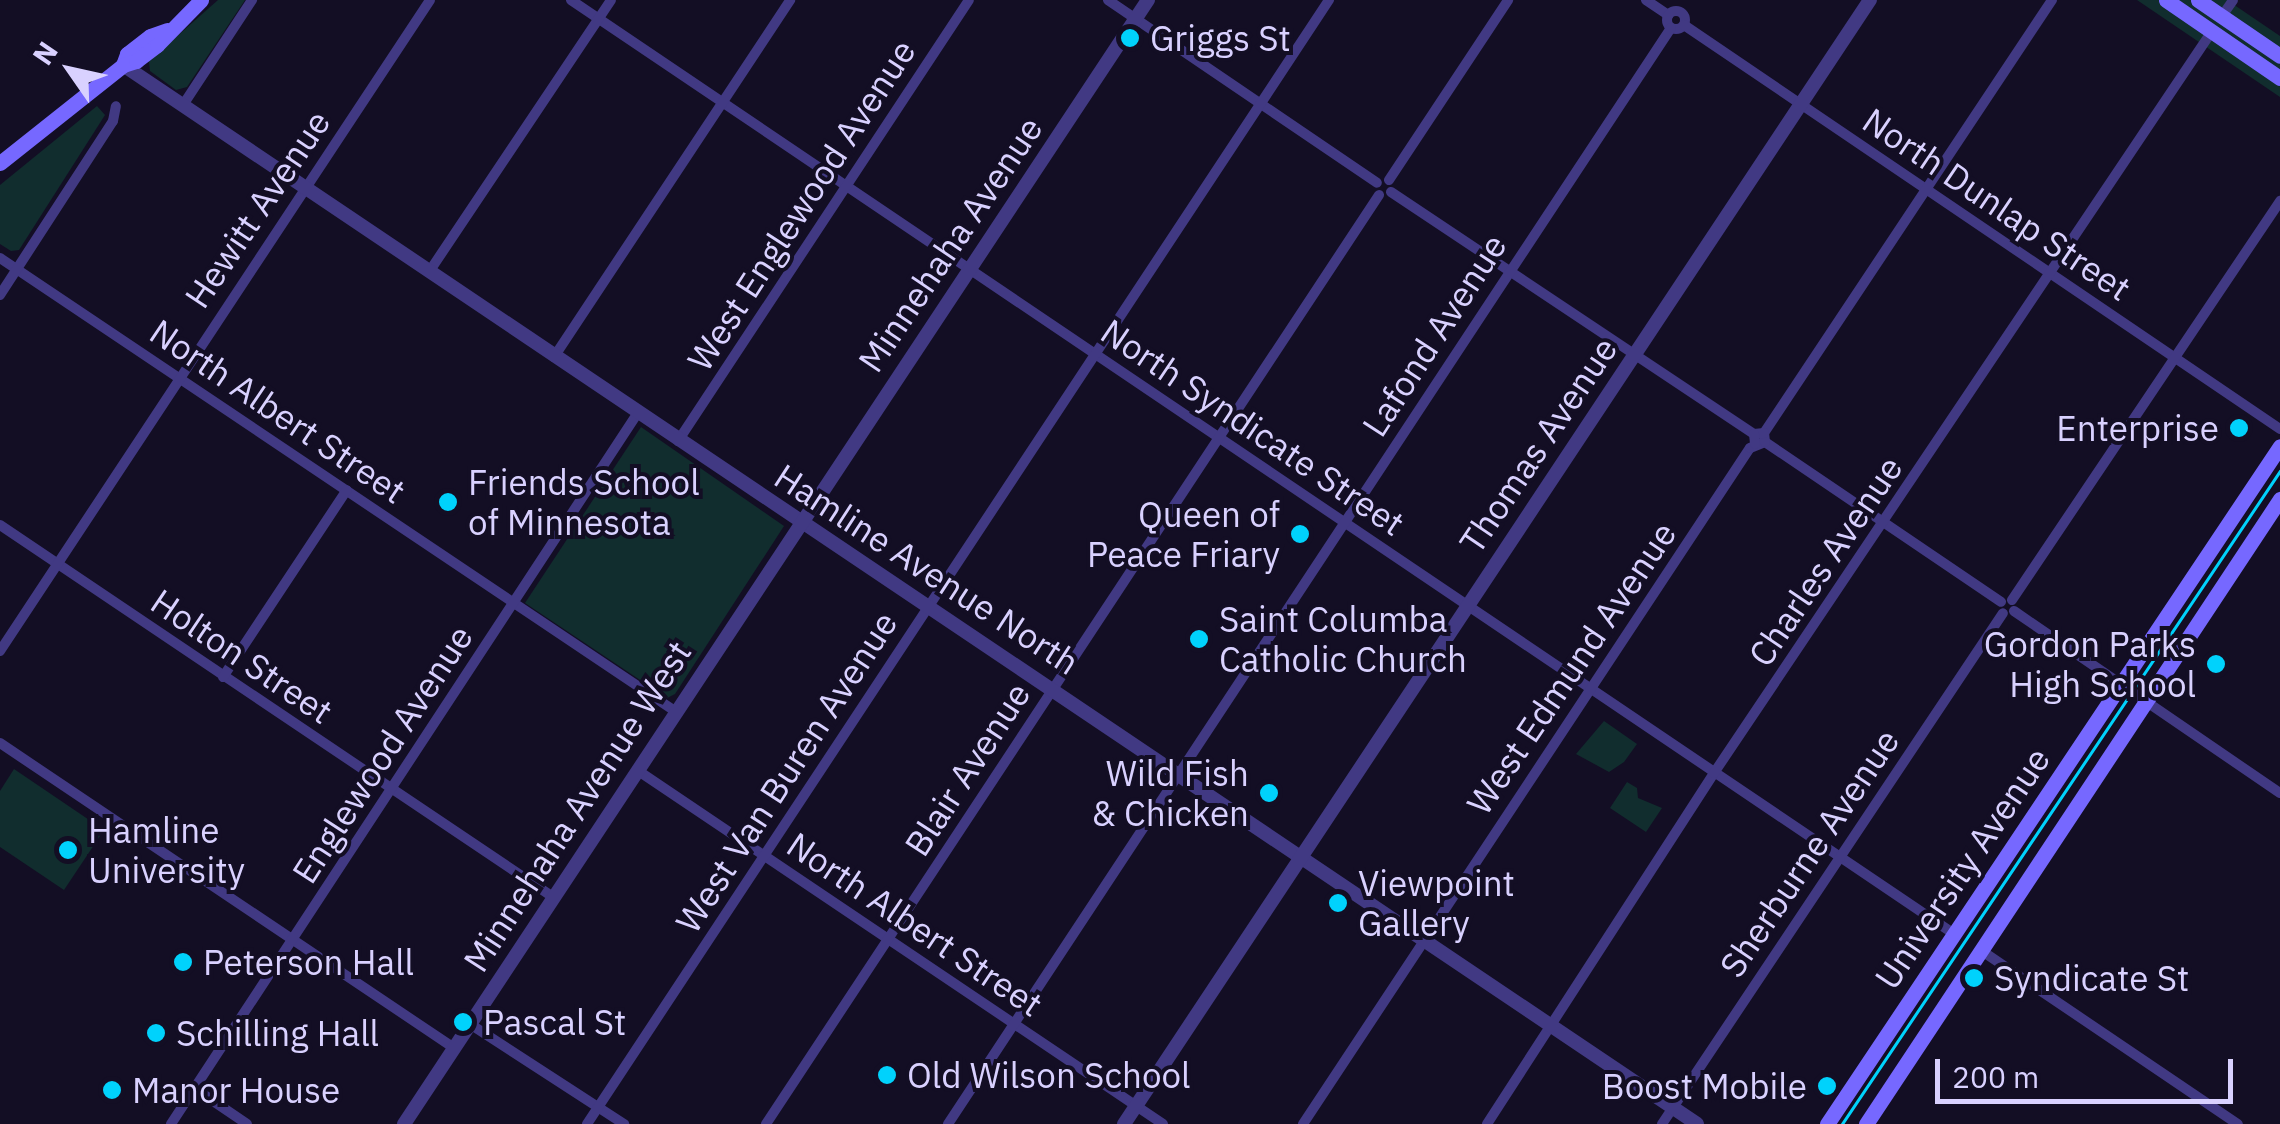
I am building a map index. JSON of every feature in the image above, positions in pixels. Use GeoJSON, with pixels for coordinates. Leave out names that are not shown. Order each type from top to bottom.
{"type":"FeatureCollection","features":[{"type":"Feature","properties":{"kind":"main road"},"geometry":{"type":"LineString","coordinates":[[0,163],[123,64],[140,59],[201,0]]}},
{"type":"Feature","properties":{"kind":"main road"},"geometry":{"type":"LineString","coordinates":[[2166,0],[2280,78]]}},
{"type":"Feature","properties":{"kind":"main road"},"geometry":{"type":"LineString","coordinates":[[2198,0],[2280,56]]}},
{"type":"Feature","properties":{"kind":"main road","name":"University Avenue"},"geometry":{"type":"LineString","coordinates":[[1826,1124],[2280,446]]}},
{"type":"Feature","properties":{"kind":"main road","name":"University Avenue"},"geometry":{"type":"LineString","coordinates":[[1866,1124],[2280,500]]}},
{"type":"Feature","properties":{"kind":"street"},"geometry":{"type":"LineString","coordinates":[[183,105],[252,0]]}},
{"type":"Feature","properties":{"kind":"street","name":"Hewitt Avenue"},"geometry":{"type":"LineString","coordinates":[[0,651],[430,0]]}},
{"type":"Feature","properties":{"kind":"street","name":"North Syndicate Street"},"geometry":{"type":"LineString","coordinates":[[571,0],[1954,934]]}},
{"type":"Feature","properties":{"kind":"street"},"geometry":{"type":"LineString","coordinates":[[430,272],[611,0]]}},
{"type":"Feature","properties":{"kind":"street"},"geometry":{"type":"LineString","coordinates":[[554,356],[790,0]]}},
{"type":"Feature","properties":{"kind":"street","name":"West Englewood Avenue"},"geometry":{"type":"LineString","coordinates":[[678,441],[969,0]]}},
{"type":"Feature","properties":{"kind":"street"},"geometry":{"type":"LineString","coordinates":[[1108,0],[2280,793]]}},
{"type":"Feature","properties":{"kind":"street","name":"Minnehaha Avenue"},"geometry":{"type":"LineString","coordinates":[[802,522],[1148,0]]}},
{"type":"Feature","properties":{"kind":"street","name":"West Van Buren Avenue"},"geometry":{"type":"LineString","coordinates":[[587,1124],[1329,0]]}},
{"type":"Feature","properties":{"kind":"street","name":"Blair Avenue"},"geometry":{"type":"LineString","coordinates":[[766,1124],[1508,0]]}},
{"type":"Feature","properties":{"kind":"street"},"geometry":{"type":"LineString","coordinates":[[1646,0],[1668,15],[1670,28],[1684,26],[1681,12]]}},
{"type":"Feature","properties":{"kind":"street"},"geometry":{"type":"LineString","coordinates":[[1668,15],[1681,12],[1690,0]]}},
{"type":"Feature","properties":{"kind":"street","name":"Thomas Avenue"},"geometry":{"type":"LineString","coordinates":[[1124,1124],[1870,0]]}},
{"type":"Feature","properties":{"kind":"street","name":"West Edmund Avenue"},"geometry":{"type":"LineString","coordinates":[[1303,1124],[2052,0]]}},
{"type":"Feature","properties":{"kind":"street"},"geometry":{"type":"LineString","coordinates":[[2222,16],[2233,0]]}},
{"type":"Feature","properties":{"kind":"street","name":"North Dunlap Street"},"geometry":{"type":"LineString","coordinates":[[1684,26],[2280,429]]}},
{"type":"Feature","properties":{"kind":"street","name":"Lafond Avenue"},"geometry":{"type":"LineString","coordinates":[[948,1124],[1670,28]]}},
{"type":"Feature","properties":{"kind":"street","name":"Charles Avenue"},"geometry":{"type":"LineString","coordinates":[[1487,1124],[1714,773],[2212,31]]}},
{"type":"Feature","properties":{"kind":"street","name":"Hamline Avenue North"},"geometry":{"type":"LineString","coordinates":[[123,64],[1698,1124]]}},
{"type":"Feature","properties":{"kind":"street"},"geometry":{"type":"LineString","coordinates":[[0,295],[113,120],[116,106]]}},
{"type":"Feature","properties":{"kind":"street","name":"Sherburne Avenue"},"geometry":{"type":"LineString","coordinates":[[1662,1124],[2280,201]]}},
{"type":"Feature","properties":{"kind":"street","name":"North Albert Street"},"geometry":{"type":"LineString","coordinates":[[0,258],[675,711]]}},
{"type":"Feature","properties":{"kind":"street","name":"Englewood Avenue"},"geometry":{"type":"LineString","coordinates":[[171,1124],[638,414]]}},
{"type":"Feature","properties":{"kind":"street"},"geometry":{"type":"LineString","coordinates":[[223,678],[347,490]]}},
{"type":"Feature","properties":{"kind":"street","name":"Minnehaha Avenue West"},"geometry":{"type":"LineString","coordinates":[[404,1124],[802,522]]}},
{"type":"Feature","properties":{"kind":"street","name":"Holton Street"},"geometry":{"type":"LineString","coordinates":[[0,526],[553,897]]}},
{"type":"Feature","properties":{"kind":"street"},"geometry":{"type":"LineString","coordinates":[[0,743],[454,1048]]}},
{"type":"Feature","properties":{"kind":"street","name":"North Albert Street"},"geometry":{"type":"LineString","coordinates":[[637,770],[1162,1124]]}},
{"type":"Feature","properties":{"kind":"street"},"geometry":{"type":"LineString","coordinates":[[1982,951],[2238,1124]]}},
{"type":"Feature","properties":{"kind":"street"},"geometry":{"type":"LineString","coordinates":[[470,1024],[624,1124]]}},
{"type":"Feature","properties":{"kind":"street"},"geometry":{"type":"LineString","coordinates":[[194,1088],[247,1124]]}},
{"type":"Feature","properties":{"kind":"green space"},"geometry":{"type":"Polygon","coordinates":[[[218,0],[245,0],[187,87],[176,90],[150,71],[149,61],[218,0]]]}},
{"type":"Feature","properties":{"kind":"green space"},"geometry":{"type":"Polygon","coordinates":[[[2137,0],[2227,0],[2280,36],[2280,97],[2137,0]]]}},
{"type":"Feature","properties":{"kind":"green space"},"geometry":{"type":"Polygon","coordinates":[[[97,106],[105,115],[19,250],[11,251],[0,244],[0,185],[97,106]]]}},
{"type":"Feature","properties":{"kind":"green space"},"geometry":{"type":"Polygon","coordinates":[[[641,427],[784,526],[675,694],[667,698],[525,603],[641,427]]]}},
{"type":"Feature","properties":{"kind":"green space"},"geometry":{"type":"Polygon","coordinates":[[[1604,721],[1637,744],[1624,762],[1609,772],[1576,754],[1604,721]]]}},
{"type":"Feature","properties":{"kind":"green space"},"geometry":{"type":"Polygon","coordinates":[[[14,769],[104,830],[64,890],[0,847],[0,791],[14,769]]]}},
{"type":"Feature","properties":{"kind":"green space"},"geometry":{"type":"Polygon","coordinates":[[[1627,782],[1637,788],[1638,798],[1662,808],[1646,832],[1610,808],[1627,782]]]}},
{"type":"Feature","properties":{"kind":"tram line"},"geometry":{"type":"LineString","coordinates":[[1842,1124],[2280,471]]}},
{"type":"Feature","properties":{"kind":"place","name":"Griggs St"},"geometry":{"type":"Point","coordinates":[1130,38]}},
{"type":"Feature","properties":{"kind":"place","name":"Enterprise"},"geometry":{"type":"Point","coordinates":[2239,428]}},
{"type":"Feature","properties":{"kind":"place","name":"Friends School of Minnesota"},"geometry":{"type":"Point","coordinates":[448,502]}},
{"type":"Feature","properties":{"kind":"place","name":"Queen of Peace Friary"},"geometry":{"type":"Point","coordinates":[1300,534]}},
{"type":"Feature","properties":{"kind":"place","name":"Saint Columba Catholic Church"},"geometry":{"type":"Point","coordinates":[1199,639]}},
{"type":"Feature","properties":{"kind":"place","name":"Gordon Parks High School"},"geometry":{"type":"Point","coordinates":[2216,664]}},
{"type":"Feature","properties":{"kind":"place","name":"Wild Fish & Chicken"},"geometry":{"type":"Point","coordinates":[1269,793]}},
{"type":"Feature","properties":{"kind":"place","name":"Hamline University"},"geometry":{"type":"Point","coordinates":[68,850]}},
{"type":"Feature","properties":{"kind":"place","name":"Viewpoint Gallery"},"geometry":{"type":"Point","coordinates":[1338,903]}},
{"type":"Feature","properties":{"kind":"place","name":"Peterson Hall"},"geometry":{"type":"Point","coordinates":[183,962]}},
{"type":"Feature","properties":{"kind":"place","name":"Syndicate St"},"geometry":{"type":"Point","coordinates":[1974,978]}},
{"type":"Feature","properties":{"kind":"place","name":"Pascal St"},"geometry":{"type":"Point","coordinates":[463,1022]}},
{"type":"Feature","properties":{"kind":"place","name":"Schilling Hall"},"geometry":{"type":"Point","coordinates":[156,1033]}},
{"type":"Feature","properties":{"kind":"place","name":"Old Wilson School"},"geometry":{"type":"Point","coordinates":[887,1075]}},
{"type":"Feature","properties":{"kind":"place","name":"Boost Mobile"},"geometry":{"type":"Point","coordinates":[1827,1086]}},
{"type":"Feature","properties":{"kind":"place","name":"Manor House"},"geometry":{"type":"Point","coordinates":[112,1090]}}]}
